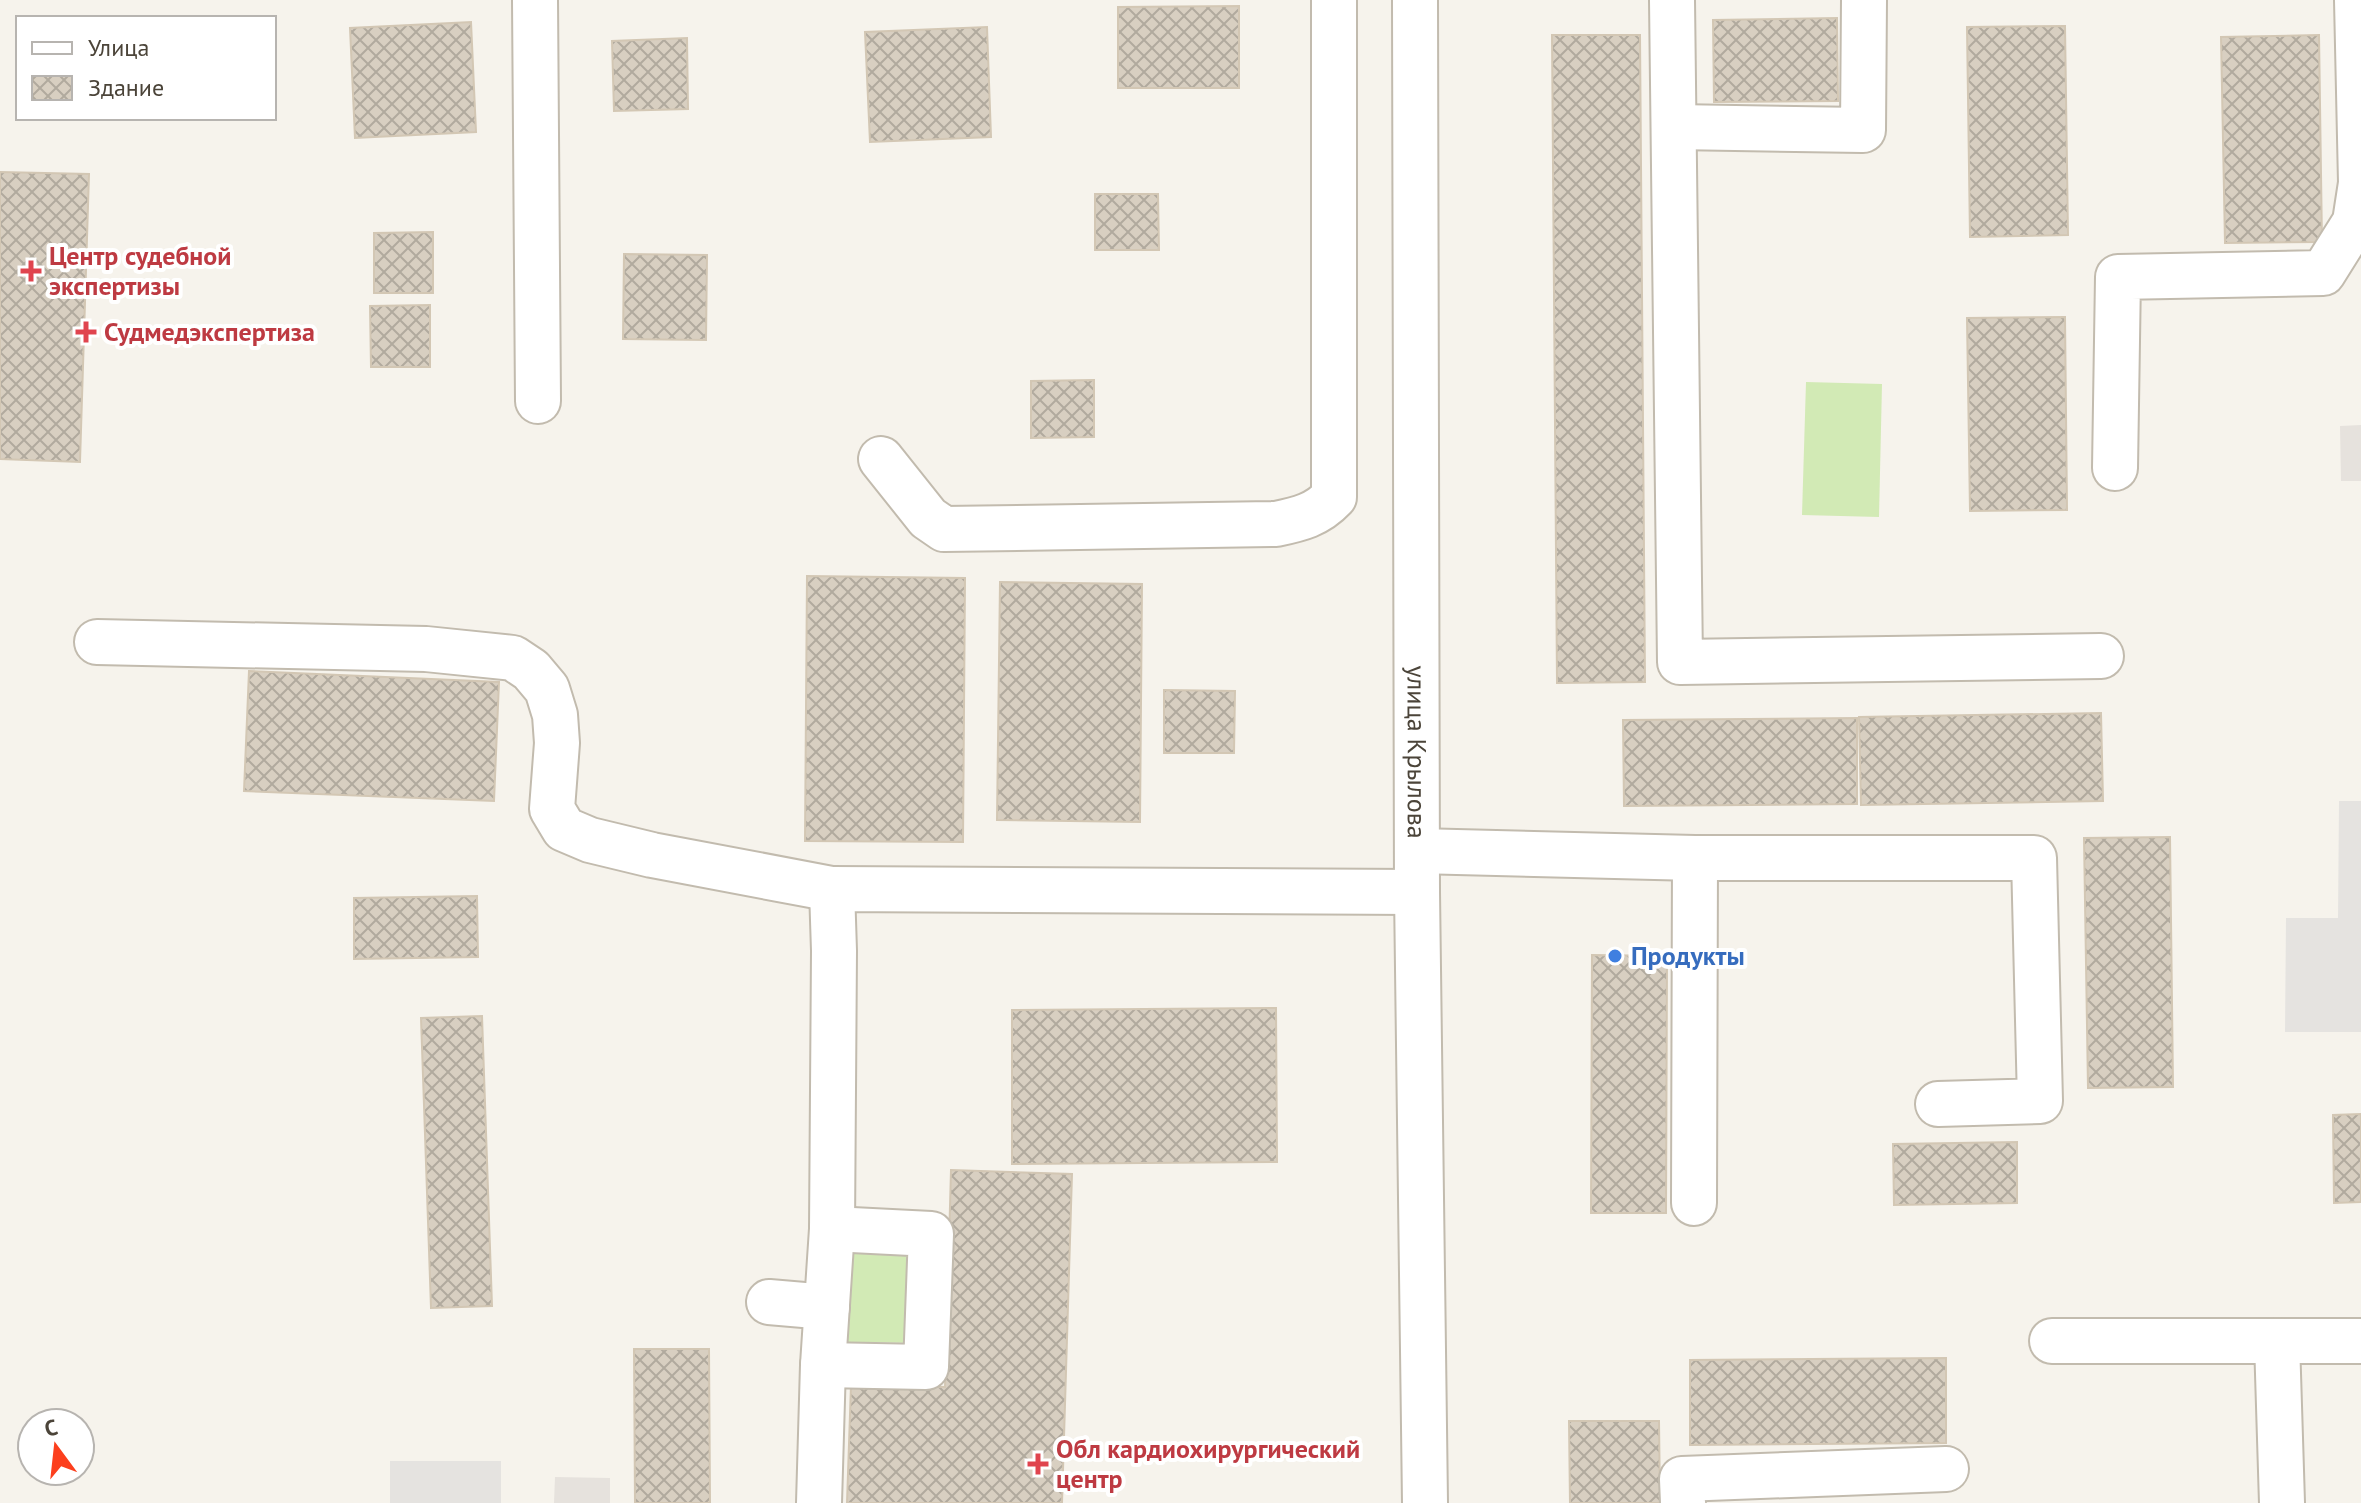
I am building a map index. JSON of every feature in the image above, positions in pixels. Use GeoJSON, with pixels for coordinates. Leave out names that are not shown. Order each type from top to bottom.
{"type":"FeatureCollection","features":[{"type":"Feature","properties":{"kind":"street"},"geometry":{"type":"LineString","coordinates":[[535,0],[538,401]]}},
{"type":"Feature","properties":{"kind":"street"},"geometry":{"type":"LineString","coordinates":[[881,459],[928,518],[944,529],[1276,524],[1312,516],[1325,507],[1334,497],[1334,0]]}},
{"type":"Feature","properties":{"kind":"street","name":"улица Крылова"},"geometry":{"type":"LineString","coordinates":[[1415,0],[1417,872],[1425,1503]]}},
{"type":"Feature","properties":{"kind":"street"},"geometry":{"type":"LineString","coordinates":[[1672,0],[1680,662],[2101,656]]}},
{"type":"Feature","properties":{"kind":"street"},"geometry":{"type":"LineString","coordinates":[[1675,127],[1863,130],[1864,0]]}},
{"type":"Feature","properties":{"kind":"street"},"geometry":{"type":"LineString","coordinates":[[2115,468],[2118,277],[2323,273],[2355,222],[2361,183],[2357,0]]}},
{"type":"Feature","properties":{"kind":"street"},"geometry":{"type":"LineString","coordinates":[[97,642],[426,649],[513,658],[531,670],[547,689],[555,715],[557,743],[552,809],[564,829],[590,840],[652,855],[832,889],[1417,872],[1695,858],[2034,858],[2040,1101],[1938,1104]]}},
{"type":"Feature","properties":{"kind":"street"},"geometry":{"type":"LineString","coordinates":[[1694,1203],[1695,858]]}},
{"type":"Feature","properties":{"kind":"street"},"geometry":{"type":"LineString","coordinates":[[819,1503],[823,1365],[832,1229],[832,889]]}},
{"type":"Feature","properties":{"kind":"street"},"geometry":{"type":"LineString","coordinates":[[823,1365],[926,1367],[931,1234],[832,1229]]}},
{"type":"Feature","properties":{"kind":"street"},"geometry":{"type":"LineString","coordinates":[[769,1302],[827,1307]]}},
{"type":"Feature","properties":{"kind":"street"},"geometry":{"type":"LineString","coordinates":[[2052,1341],[2361,1341]]}},
{"type":"Feature","properties":{"kind":"street"},"geometry":{"type":"LineString","coordinates":[[2277,1341],[2282,1503]]}},
{"type":"Feature","properties":{"kind":"street"},"geometry":{"type":"LineString","coordinates":[[1683,1503],[1682,1479],[1852,1488],[1946,1469]]}},
{"type":"Feature","properties":{"kind":"shaded area"},"geometry":{"type":"Polygon","coordinates":[[[2361,425],[2361,481],[2341,481],[2340,426],[2361,425]]]}},
{"type":"Feature","properties":{"kind":"shaded area"},"geometry":{"type":"Polygon","coordinates":[[[2339,801],[2361,801],[2361,1032],[2285,1032],[2286,918],[2338,918],[2339,801]]]}},
{"type":"Feature","properties":{"kind":"shaded area"},"geometry":{"type":"Polygon","coordinates":[[[390,1461],[501,1461],[501,1503],[390,1503],[390,1461]]]}},
{"type":"Feature","properties":{"kind":"shaded area"},"geometry":{"type":"Polygon","coordinates":[[[555,1477],[610,1478],[610,1503],[554,1503],[555,1477]]]}},
{"type":"Feature","properties":{"kind":"green space"},"geometry":{"type":"Polygon","coordinates":[[[1806,382],[1882,384],[1879,517],[1802,515],[1806,382]]]}},
{"type":"Feature","properties":{"kind":"green space"},"geometry":{"type":"Polygon","coordinates":[[[846,1249],[917,1249],[917,1343],[846,1342],[846,1249]]]}},
{"type":"Feature","properties":{"kind":"building"},"geometry":{"type":"Polygon","coordinates":[[[1239,6],[1239,88],[1118,88],[1118,7],[1239,6]]]}},
{"type":"Feature","properties":{"kind":"building"},"geometry":{"type":"Polygon","coordinates":[[[1837,18],[1838,101],[1714,102],[1713,20],[1837,18]]]}},
{"type":"Feature","properties":{"kind":"building"},"geometry":{"type":"Polygon","coordinates":[[[471,22],[476,132],[355,138],[350,28],[471,22]]]}},
{"type":"Feature","properties":{"kind":"building"},"geometry":{"type":"Polygon","coordinates":[[[2065,26],[2068,235],[1970,237],[1967,27],[2065,26]]]}},
{"type":"Feature","properties":{"kind":"building"},"geometry":{"type":"Polygon","coordinates":[[[987,27],[991,137],[870,142],[865,32],[987,27]]]}},
{"type":"Feature","properties":{"kind":"building"},"geometry":{"type":"Polygon","coordinates":[[[1552,35],[1640,35],[1645,682],[1557,683],[1552,35]]]}},
{"type":"Feature","properties":{"kind":"building"},"geometry":{"type":"Polygon","coordinates":[[[2319,35],[2322,242],[2225,243],[2221,37],[2319,35]]]}},
{"type":"Feature","properties":{"kind":"building"},"geometry":{"type":"Polygon","coordinates":[[[687,38],[688,109],[614,111],[612,41],[687,38]]]}},
{"type":"Feature","properties":{"kind":"building"},"geometry":{"type":"Polygon","coordinates":[[[0,172],[89,174],[80,462],[0,459],[0,172]]]}},
{"type":"Feature","properties":{"kind":"building"},"geometry":{"type":"Polygon","coordinates":[[[1095,194],[1158,194],[1159,250],[1095,250],[1095,194]]]}},
{"type":"Feature","properties":{"kind":"building"},"geometry":{"type":"Polygon","coordinates":[[[433,232],[433,293],[374,293],[374,233],[433,232]]]}},
{"type":"Feature","properties":{"kind":"building"},"geometry":{"type":"Polygon","coordinates":[[[624,254],[707,255],[706,340],[623,339],[624,254]]]}},
{"type":"Feature","properties":{"kind":"building"},"geometry":{"type":"Polygon","coordinates":[[[430,305],[430,367],[371,367],[370,306],[430,305]]]}},
{"type":"Feature","properties":{"kind":"building"},"geometry":{"type":"Polygon","coordinates":[[[2065,317],[2067,510],[1970,511],[1967,318],[2065,317]]]}},
{"type":"Feature","properties":{"kind":"building"},"geometry":{"type":"Polygon","coordinates":[[[1094,380],[1094,437],[1031,438],[1031,381],[1094,380]]]}},
{"type":"Feature","properties":{"kind":"building"},"geometry":{"type":"Polygon","coordinates":[[[807,576],[965,578],[963,842],[805,841],[807,576]]]}},
{"type":"Feature","properties":{"kind":"building"},"geometry":{"type":"Polygon","coordinates":[[[1000,582],[1142,584],[1140,822],[997,820],[1000,582]]]}},
{"type":"Feature","properties":{"kind":"building"},"geometry":{"type":"Polygon","coordinates":[[[249,671],[499,682],[494,801],[244,791],[249,671]]]}},
{"type":"Feature","properties":{"kind":"building"},"geometry":{"type":"Polygon","coordinates":[[[1164,690],[1235,691],[1234,753],[1164,753],[1164,690]]]}},
{"type":"Feature","properties":{"kind":"building"},"geometry":{"type":"Polygon","coordinates":[[[2101,713],[2103,801],[1861,805],[1859,717],[2101,713]]]}},
{"type":"Feature","properties":{"kind":"building"},"geometry":{"type":"Polygon","coordinates":[[[1857,718],[1857,804],[1624,806],[1623,720],[1857,718]]]}},
{"type":"Feature","properties":{"kind":"building"},"geometry":{"type":"Polygon","coordinates":[[[2170,837],[2173,1087],[2088,1088],[2084,838],[2170,837]]]}},
{"type":"Feature","properties":{"kind":"building"},"geometry":{"type":"Polygon","coordinates":[[[477,896],[478,957],[354,959],[354,898],[477,896]]]}},
{"type":"Feature","properties":{"kind":"building"},"geometry":{"type":"Polygon","coordinates":[[[1592,955],[1667,956],[1666,1213],[1591,1213],[1592,955]]]}},
{"type":"Feature","properties":{"kind":"building"},"geometry":{"type":"Polygon","coordinates":[[[1276,1008],[1277,1162],[1012,1164],[1012,1010],[1276,1008]]]}},
{"type":"Feature","properties":{"kind":"building"},"geometry":{"type":"Polygon","coordinates":[[[482,1016],[492,1306],[431,1308],[421,1018],[482,1016]]]}},
{"type":"Feature","properties":{"kind":"building"},"geometry":{"type":"Polygon","coordinates":[[[2361,1114],[2361,1202],[2334,1203],[2333,1115],[2361,1114]]]}},
{"type":"Feature","properties":{"kind":"building"},"geometry":{"type":"Polygon","coordinates":[[[2017,1142],[2017,1203],[1894,1205],[1893,1144],[2017,1142]]]}},
{"type":"Feature","properties":{"kind":"building"},"geometry":{"type":"Polygon","coordinates":[[[951,1170],[1072,1174],[1062,1503],[847,1503],[851,1385],[945,1387],[951,1170]]]}},
{"type":"Feature","properties":{"kind":"building"},"geometry":{"type":"Polygon","coordinates":[[[634,1349],[709,1349],[710,1503],[635,1503],[634,1349]]]}},
{"type":"Feature","properties":{"kind":"building"},"geometry":{"type":"Polygon","coordinates":[[[1946,1358],[1946,1443],[1690,1445],[1690,1360],[1946,1358]]]}},
{"type":"Feature","properties":{"kind":"building"},"geometry":{"type":"Polygon","coordinates":[[[1569,1421],[1659,1421],[1660,1503],[1570,1503],[1569,1421]]]}},
{"type":"Feature","properties":{"kind":"place","name":"Центр судебной экспертизы"},"geometry":{"type":"Point","coordinates":[31,271]}},
{"type":"Feature","properties":{"kind":"place","name":"Судмедэкспертиза"},"geometry":{"type":"Point","coordinates":[86,332]}},
{"type":"Feature","properties":{"kind":"place","name":"Продукты"},"geometry":{"type":"Point","coordinates":[1615,956]}},
{"type":"Feature","properties":{"kind":"place","name":"Обл кардиохирургический центр"},"geometry":{"type":"Point","coordinates":[1038,1464]}}]}
